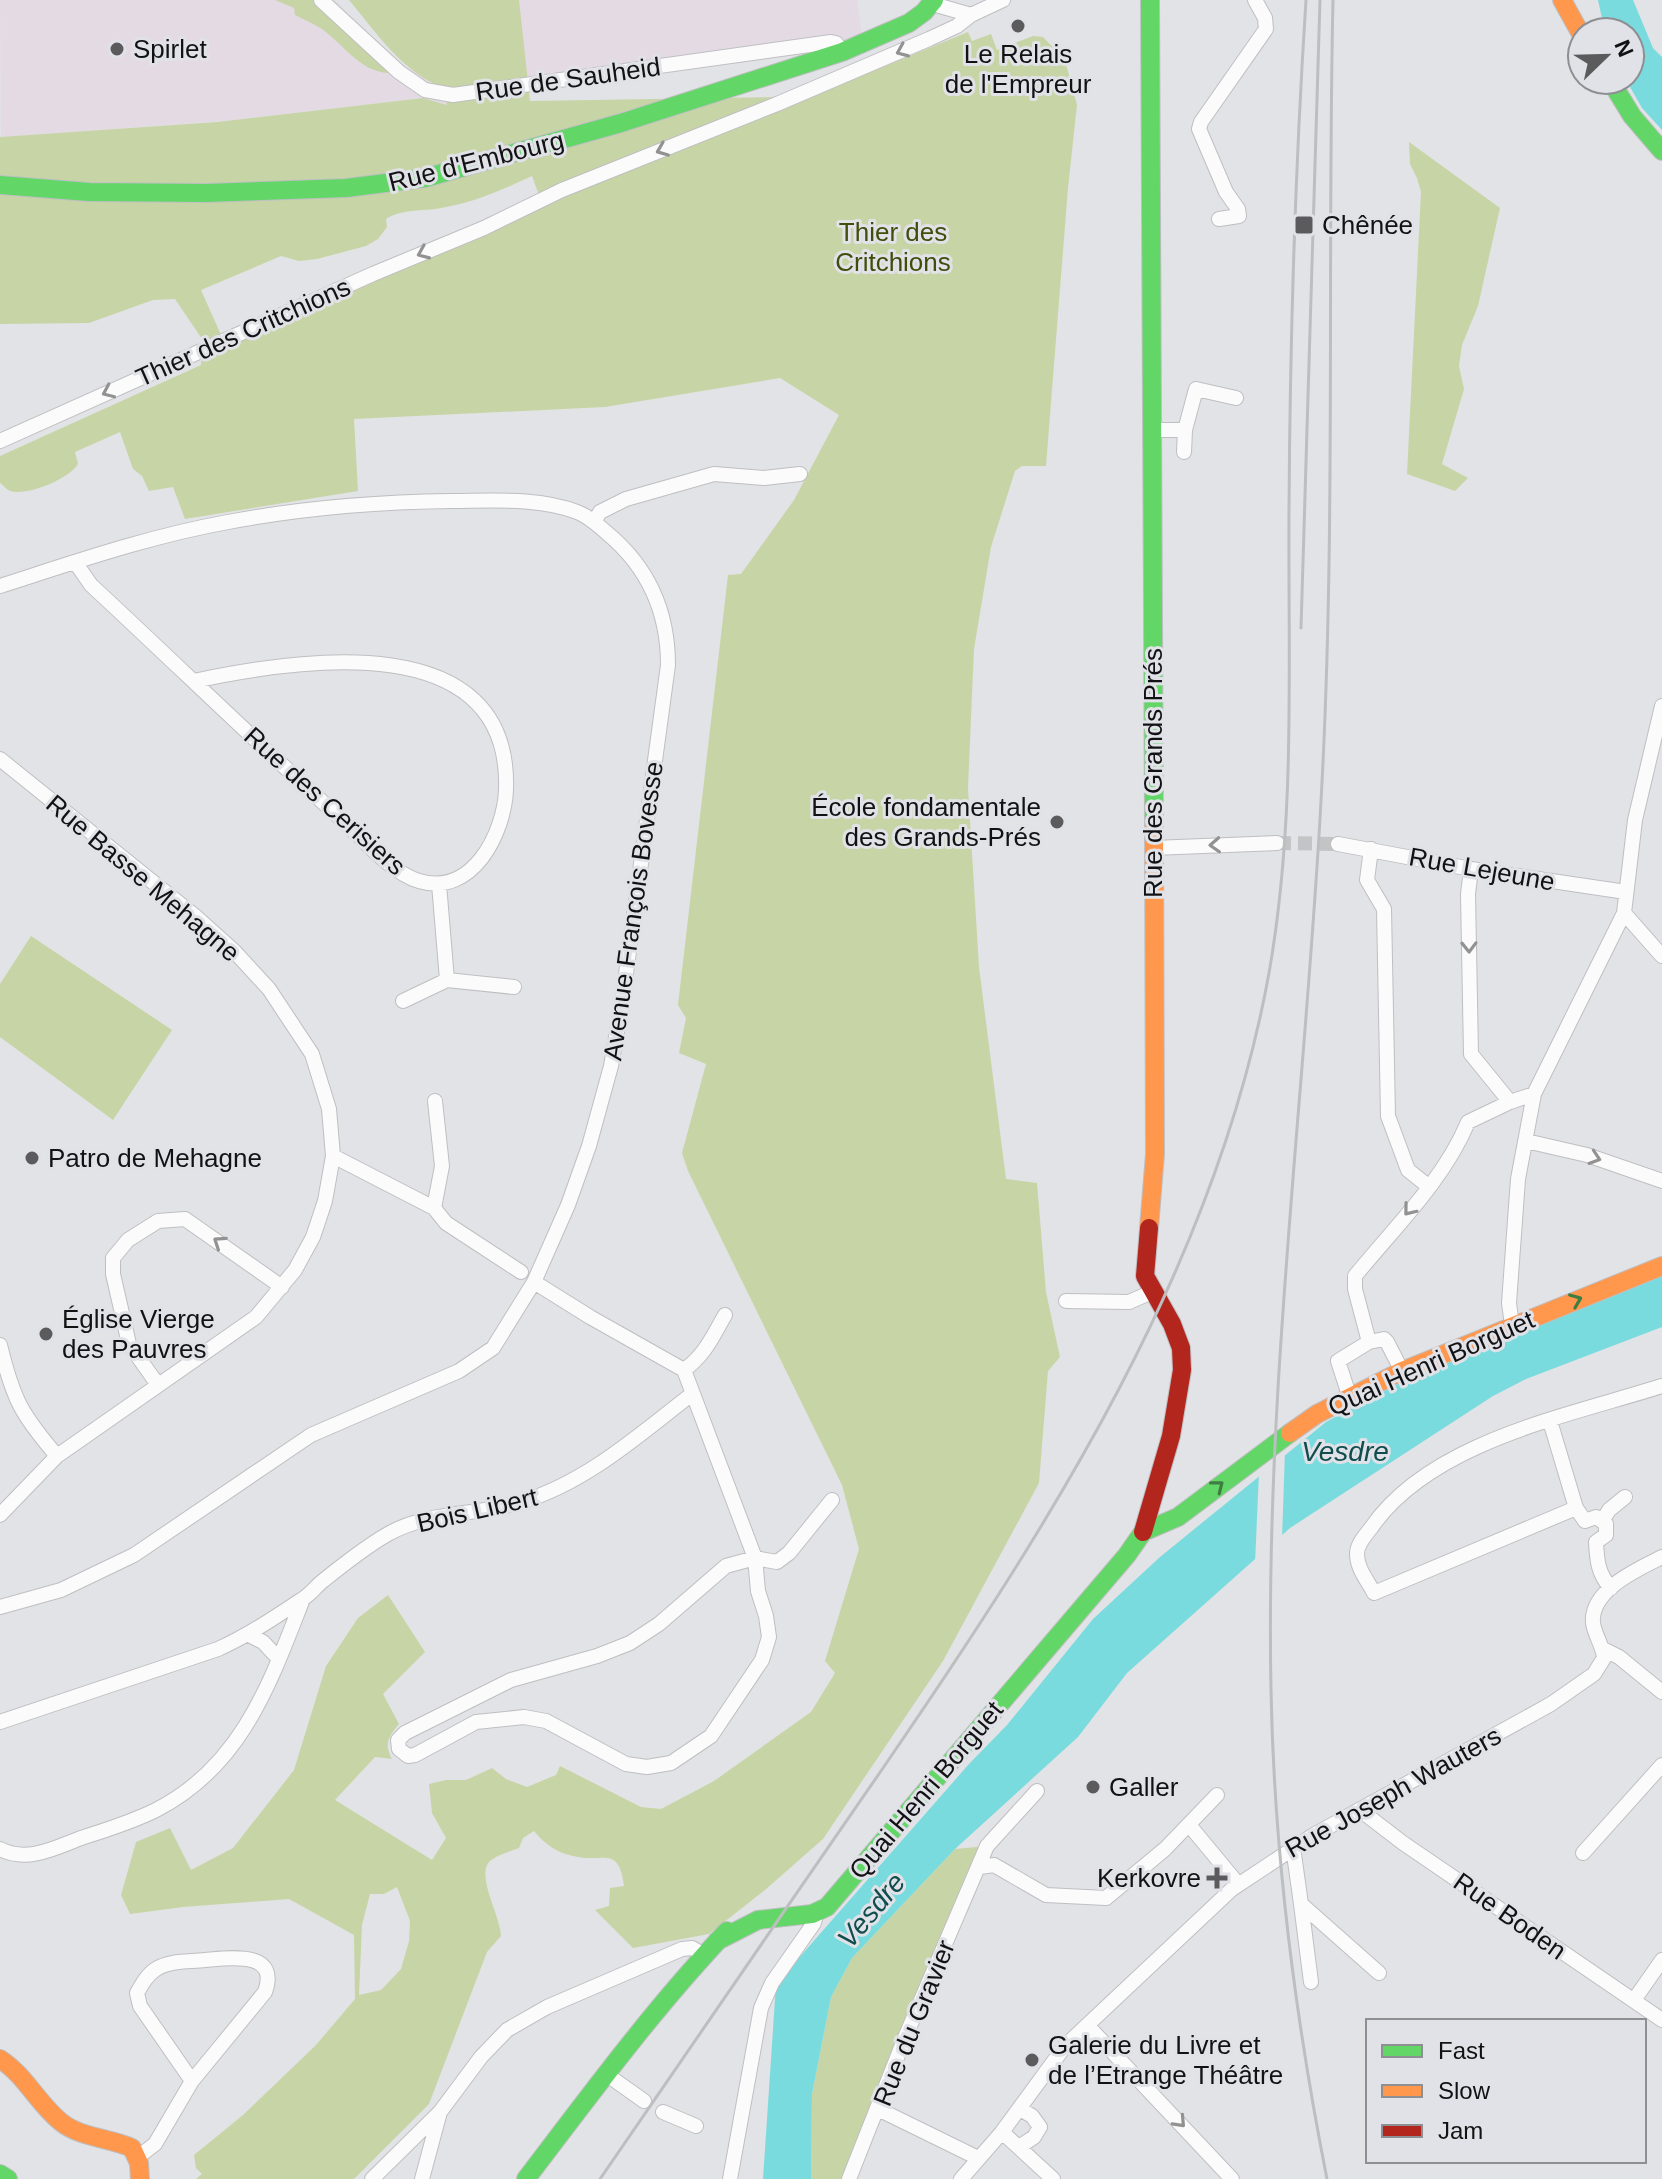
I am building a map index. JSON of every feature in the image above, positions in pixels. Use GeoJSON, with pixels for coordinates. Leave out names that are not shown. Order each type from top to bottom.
{"type":"FeatureCollection","features":[{"type":"Feature","properties":{"kind":"main road","name":"Rue des Grands Prés"},"geometry":{"type":"LineString","coordinates":[[1143,1532],[1171,1436],[1182,1370],[1181,1348],[1172,1324],[1145,1276],[1155,1154],[1150,0]]}},
{"type":"Feature","properties":{"kind":"main road","name":"Rue d'Embourg"},"geometry":{"type":"LineString","coordinates":[[0,185],[64,192],[136,194],[284,191],[413,180],[649,116],[842,52],[882,37],[921,16],[934,2]]}},
{"type":"Feature","properties":{"kind":"main road"},"geometry":{"type":"LineString","coordinates":[[1620,96],[1632,116],[1662,151]]}},
{"type":"Feature","properties":{"kind":"main road","name":"Quai Henri Borguet"},"geometry":{"type":"LineString","coordinates":[[816,1908],[839,1893],[1127,1555],[1143,1532],[1178,1517],[1304,1422],[1402,1371],[1662,1266]]}},
{"type":"Feature","properties":{"kind":"main road"},"geometry":{"type":"LineString","coordinates":[[1153,1502],[1163,1514],[1178,1517]]}},
{"type":"Feature","properties":{"kind":"main road"},"geometry":{"type":"LineString","coordinates":[[526,2179],[606,2074],[704,1955],[738,1921],[764,1909],[816,1908]]}},
{"type":"Feature","properties":{"kind":"main road"},"geometry":{"type":"LineString","coordinates":[[0,2059],[25,2080],[64,2124],[132,2148],[138,2157],[140,2179]]}},
{"type":"Feature","properties":{"kind":"main road"},"geometry":{"type":"LineString","coordinates":[[0,2174],[8,2179]]}},
{"type":"Feature","properties":{"kind":"street","name":"Rue de Sauheid"},"geometry":{"type":"LineString","coordinates":[[321,0],[399,72],[425,90],[453,95],[831,42],[836,43],[842,52]]}},
{"type":"Feature","properties":{"kind":"street"},"geometry":{"type":"LineString","coordinates":[[934,2],[971,15],[1003,0]]}},
{"type":"Feature","properties":{"kind":"street"},"geometry":{"type":"LineString","coordinates":[[1219,219],[1239,216],[1238,209],[1230,201],[1218,177],[1199,129],[1266,29],[1265,18],[1255,0]]}},
{"type":"Feature","properties":{"kind":"street","name":"Thier des Critchions"},"geometry":{"type":"LineString","coordinates":[[0,441],[373,274],[484,228],[562,190],[929,39],[957,26],[971,15]]}},
{"type":"Feature","properties":{"kind":"street"},"geometry":{"type":"LineString","coordinates":[[1184,452],[1185,430],[1196,389],[1236,398]]}},
{"type":"Feature","properties":{"kind":"street"},"geometry":{"type":"LineString","coordinates":[[1152,430],[1185,430]]}},
{"type":"Feature","properties":{"kind":"street"},"geometry":{"type":"LineString","coordinates":[[594,522],[600,512],[626,499],[714,474],[764,478],[800,474]]}},
{"type":"Feature","properties":{"kind":"street","name":"Avenue François Bovesse"},"geometry":{"type":"LineString","coordinates":[[0,586],[132,544],[227,522],[353,504],[528,503],[580,513],[636,560],[663,614],[668,641],[668,665],[611,1066],[589,1146],[568,1205],[534,1282],[493,1348],[477,1361],[311,1435],[134,1555],[61,1590],[0,1607]]}},
{"type":"Feature","properties":{"kind":"street","name":"Rue des Cerisiers"},"geometry":{"type":"LineString","coordinates":[[75,562],[91,585],[194,681],[403,875],[421,882],[439,884],[472,869],[496,837],[505,806],[506,779],[501,748],[493,726],[480,706],[445,681],[393,664],[359,662],[297,665],[194,681]]}},
{"type":"Feature","properties":{"kind":"street"},"geometry":{"type":"LineString","coordinates":[[1512,1325],[1509,1303],[1517,1194],[1534,1094],[1624,913],[1635,820],[1662,706]]}},
{"type":"Feature","properties":{"kind":"street","name":"Rue Basse Mehagne"},"geometry":{"type":"LineString","coordinates":[[0,759],[195,916],[234,951],[269,989],[312,1054],[329,1109],[333,1156],[325,1201],[313,1237],[282,1287],[256,1317],[57,1456],[0,1515]]}},
{"type":"Feature","properties":{"kind":"street"},"geometry":{"type":"LineString","coordinates":[[1153,848],[1277,843]]}},
{"type":"Feature","properties":{"kind":"street","name":"Rue Lejeune"},"geometry":{"type":"LineString","coordinates":[[1338,844],[1471,869],[1626,892]]}},
{"type":"Feature","properties":{"kind":"street"},"geometry":{"type":"LineString","coordinates":[[1371,849],[1367,880],[1384,909],[1388,1116],[1408,1170],[1428,1186]]}},
{"type":"Feature","properties":{"kind":"street"},"geometry":{"type":"LineString","coordinates":[[1471,869],[1468,894],[1471,1054],[1510,1102]]}},
{"type":"Feature","properties":{"kind":"street"},"geometry":{"type":"LineString","coordinates":[[439,884],[447,980]]}},
{"type":"Feature","properties":{"kind":"street"},"geometry":{"type":"LineString","coordinates":[[1624,913],[1662,956]]}},
{"type":"Feature","properties":{"kind":"street"},"geometry":{"type":"LineString","coordinates":[[403,1001],[447,980],[514,987]]}},
{"type":"Feature","properties":{"kind":"street"},"geometry":{"type":"LineString","coordinates":[[1369,1342],[1361,1316],[1355,1276],[1428,1186],[1458,1145],[1468,1122],[1534,1094]]}},
{"type":"Feature","properties":{"kind":"street"},"geometry":{"type":"LineString","coordinates":[[434,1208],[442,1166],[435,1101]]}},
{"type":"Feature","properties":{"kind":"street"},"geometry":{"type":"LineString","coordinates":[[1526,1141],[1587,1155],[1662,1181]]}},
{"type":"Feature","properties":{"kind":"street"},"geometry":{"type":"LineString","coordinates":[[333,1156],[434,1208],[446,1223],[521,1272]]}},
{"type":"Feature","properties":{"kind":"street"},"geometry":{"type":"LineString","coordinates":[[158,1385],[129,1344],[113,1274],[113,1258],[128,1240],[158,1221],[185,1219],[282,1287]]}},
{"type":"Feature","properties":{"kind":"street"},"geometry":{"type":"LineString","coordinates":[[534,1282],[684,1370],[755,1558],[758,1591],[769,1637],[762,1660],[711,1736],[671,1763],[647,1767],[626,1764],[546,1721],[524,1717],[476,1722],[408,1756],[399,1749],[398,1740],[405,1733],[511,1680],[597,1656],[630,1643],[659,1624],[726,1566],[755,1558],[777,1562],[789,1553],[832,1500]]}},
{"type":"Feature","properties":{"kind":"street"},"geometry":{"type":"LineString","coordinates":[[1066,1301],[1129,1302],[1152,1292]]}},
{"type":"Feature","properties":{"kind":"street"},"geometry":{"type":"LineString","coordinates":[[684,1370],[697,1361],[710,1344],[725,1315]]}},
{"type":"Feature","properties":{"kind":"street"},"geometry":{"type":"LineString","coordinates":[[1350,1398],[1338,1361],[1369,1342],[1384,1339],[1402,1371]]}},
{"type":"Feature","properties":{"kind":"street"},"geometry":{"type":"LineString","coordinates":[[0,1345],[11,1390],[20,1408],[57,1456]]}},
{"type":"Feature","properties":{"kind":"street"},"geometry":{"type":"LineString","coordinates":[[1576,1508],[1374,1593],[1360,1568],[1358,1546],[1387,1506],[1434,1470],[1499,1436],[1662,1386]]}},
{"type":"Feature","properties":{"kind":"street","name":"Bois Libert"},"geometry":{"type":"LineString","coordinates":[[0,1722],[218,1649],[249,1635],[303,1599],[321,1582],[390,1533],[422,1520],[519,1503],[548,1493],[607,1459],[692,1394]]}},
{"type":"Feature","properties":{"kind":"street"},"geometry":{"type":"LineString","coordinates":[[1550,1421],[1576,1508],[1585,1521]]}},
{"type":"Feature","properties":{"kind":"street"},"geometry":{"type":"LineString","coordinates":[[1603,1520],[1609,1510],[1625,1497]]}},
{"type":"Feature","properties":{"kind":"street"},"geometry":{"type":"LineString","coordinates":[[1596,1517],[1603,1520],[1607,1532],[1596,1542],[1585,1537],[1582,1529],[1585,1521],[1596,1517]]}},
{"type":"Feature","properties":{"kind":"street"},"geometry":{"type":"LineString","coordinates":[[1596,1542],[1599,1570],[1611,1588]]}},
{"type":"Feature","properties":{"kind":"street"},"geometry":{"type":"LineString","coordinates":[[1662,1557],[1611,1588],[1595,1608],[1593,1620],[1603,1649],[1619,1657],[1662,1692]]}},
{"type":"Feature","properties":{"kind":"street","name":"Bois Libert"},"geometry":{"type":"LineString","coordinates":[[0,1849],[14,1857],[38,1853],[135,1820],[174,1800],[202,1779],[227,1754],[258,1706],[303,1599]]}},
{"type":"Feature","properties":{"kind":"street"},"geometry":{"type":"LineString","coordinates":[[249,1635],[263,1642],[278,1658]]}},
{"type":"Feature","properties":{"kind":"street","name":"Rue Joseph Wauters"},"geometry":{"type":"LineString","coordinates":[[961,2179],[1020,2109],[1065,2046],[1238,1884],[1293,1847],[1551,1704],[1601,1667],[1603,1649]]}},
{"type":"Feature","properties":{"kind":"street"},"geometry":{"type":"LineString","coordinates":[[1583,1853],[1662,1765]]}},
{"type":"Feature","properties":{"kind":"street","name":"Rue du Gravier"},"geometry":{"type":"LineString","coordinates":[[849,2179],[904,2040],[987,1846],[1037,1791]]}},
{"type":"Feature","properties":{"kind":"street"},"geometry":{"type":"LineString","coordinates":[[980,1867],[994,1865],[1046,1895],[1106,1898],[1190,1826],[1217,1795]]}},
{"type":"Feature","properties":{"kind":"street","name":"Rue Boden"},"geometry":{"type":"LineString","coordinates":[[1360,1810],[1403,1843],[1662,2020]]}},
{"type":"Feature","properties":{"kind":"street"},"geometry":{"type":"LineString","coordinates":[[1190,1826],[1238,1884]]}},
{"type":"Feature","properties":{"kind":"street"},"geometry":{"type":"LineString","coordinates":[[1293,1847],[1311,1982]]}},
{"type":"Feature","properties":{"kind":"street"},"geometry":{"type":"LineString","coordinates":[[1301,1904],[1379,1973]]}},
{"type":"Feature","properties":{"kind":"street"},"geometry":{"type":"LineString","coordinates":[[730,2179],[761,2008],[772,1983],[814,1923],[816,1908]]}},
{"type":"Feature","properties":{"kind":"street"},"geometry":{"type":"LineString","coordinates":[[372,2179],[440,2112],[481,2057],[507,2030],[610,1978],[682,1949],[692,1948],[704,1955]]}},
{"type":"Feature","properties":{"kind":"street"},"geometry":{"type":"LineString","coordinates":[[138,2157],[155,2144],[192,2081],[265,1992],[268,1983],[266,1973],[258,1962],[243,1956],[165,1964],[153,1970],[137,1993],[140,2006],[192,2081]]}},
{"type":"Feature","properties":{"kind":"street"},"geometry":{"type":"LineString","coordinates":[[1634,2000],[1662,1960]]}},
{"type":"Feature","properties":{"kind":"street"},"geometry":{"type":"LineString","coordinates":[[1087,2025],[1232,2179]]}},
{"type":"Feature","properties":{"kind":"street"},"geometry":{"type":"LineString","coordinates":[[606,2074],[644,2101]]}},
{"type":"Feature","properties":{"kind":"street"},"geometry":{"type":"LineString","coordinates":[[878,2109],[978,2158]]}},
{"type":"Feature","properties":{"kind":"street"},"geometry":{"type":"LineString","coordinates":[[1019,2147],[1034,2137],[1040,2127],[1032,2116],[1020,2109]]}},
{"type":"Feature","properties":{"kind":"street"},"geometry":{"type":"LineString","coordinates":[[422,2179],[440,2112]]}},
{"type":"Feature","properties":{"kind":"street"},"geometry":{"type":"LineString","coordinates":[[663,2112],[696,2126]]}},
{"type":"Feature","properties":{"kind":"street"},"geometry":{"type":"LineString","coordinates":[[1002,2132],[1053,2179]]}},
{"type":"Feature","properties":{"kind":"shaded area"},"geometry":{"type":"Polygon","coordinates":[[[0,0],[335,0],[400,65],[457,88],[519,0],[857,0],[863,41],[448,106],[423,98],[223,121],[1,137],[0,0]]]}},
{"type":"Feature","properties":{"kind":"green space"},"geometry":{"type":"Polygon","coordinates":[[[275,0],[315,0],[390,73],[369,68],[326,32],[295,15],[294,8],[275,0]]]}},
{"type":"Feature","properties":{"kind":"green space","name":"Thier des Critchions"},"geometry":{"type":"Polygon","coordinates":[[[349,0],[519,0],[530,101],[779,97],[834,87],[968,32],[972,41],[991,34],[997,50],[1033,36],[1043,37],[1065,60],[1077,105],[1046,466],[1022,466],[1015,471],[991,547],[974,649],[968,788],[979,967],[1006,1179],[1037,1183],[1046,1292],[1060,1357],[1048,1371],[1039,1483],[943,1661],[823,1839],[709,1934],[633,1948],[595,1910],[609,1906],[610,1888],[624,1886],[618,1865],[609,1858],[565,1854],[548,1845],[534,1831],[523,1838],[519,1848],[493,1859],[486,1867],[485,1876],[501,1936],[487,1952],[429,2104],[354,2179],[196,2179],[202,2174],[196,2168],[194,2155],[243,2115],[316,2045],[355,1999],[354,1935],[289,1899],[130,1914],[121,1895],[136,1842],[170,1828],[191,1870],[233,1848],[294,1770],[326,1666],[358,1618],[388,1595],[425,1652],[383,1694],[399,1724],[388,1741],[392,1759],[375,1757],[335,1800],[432,1860],[446,1838],[432,1813],[429,1784],[466,1780],[492,1768],[506,1779],[527,1787],[556,1775],[560,1766],[641,1807],[661,1809],[714,1781],[811,1712],[835,1673],[825,1661],[859,1549],[842,1485],[688,1171],[682,1153],[706,1064],[679,1053],[686,1018],[678,1005],[728,575],[741,574],[794,500],[839,415],[780,378],[605,407],[354,419],[358,491],[185,519],[173,487],[149,491],[142,476],[133,469],[120,432],[75,452],[78,464],[73,470],[47,485],[18,492],[10,491],[0,483],[0,456],[201,365],[202,339],[175,299],[153,300],[89,323],[0,324],[0,137],[217,122],[423,98],[447,105],[442,87],[428,81],[402,61],[349,0]],[[532,176],[464,203],[393,216],[386,219],[387,227],[378,239],[366,246],[317,259],[299,261],[281,256],[201,290],[226,346],[543,206],[532,176]],[[397,1887],[384,1894],[370,1894],[362,1925],[359,1995],[381,1990],[401,1969],[409,1941],[410,1921],[397,1887]]]}},
{"type":"Feature","properties":{"kind":"green space"},"geometry":{"type":"Polygon","coordinates":[[[1409,142],[1500,208],[1478,306],[1462,345],[1459,366],[1464,389],[1442,464],[1468,478],[1455,491],[1407,474],[1421,192],[1410,164],[1409,142]]]}},
{"type":"Feature","properties":{"kind":"green space"},"geometry":{"type":"Polygon","coordinates":[[[31,936],[172,1030],[113,1120],[0,1037],[0,984],[31,936]]]}},
{"type":"Feature","properties":{"kind":"green space"},"geometry":{"type":"Polygon","coordinates":[[[987,1846],[849,2179],[811,2179],[812,2094],[831,1997],[852,1958],[955,1849],[987,1846]]]}},
{"type":"Feature","properties":{"kind":"water"},"geometry":{"type":"Polygon","coordinates":[[[1598,0],[1633,0],[1640,16],[1602,16],[1598,0]]]}},
{"type":"Feature","properties":{"kind":"water"},"geometry":{"type":"Polygon","coordinates":[[[1646,31],[1653,48],[1662,57],[1662,130],[1635,96],[1646,96],[1646,31]]]}},
{"type":"Feature","properties":{"kind":"water","name":"Vesdre"},"geometry":{"type":"Polygon","coordinates":[[[1662,1276],[1662,1327],[1526,1379],[1493,1396],[1290,1528],[1127,1673],[1078,1737],[955,1849],[852,1958],[831,1997],[812,2094],[811,2179],[763,2179],[776,1984],[969,1764],[1007,1725],[1093,1619],[1160,1557],[1326,1422],[1421,1372],[1662,1276]]]}},
{"type":"Feature","properties":{"kind":"pier"},"geometry":{"type":"Polygon","coordinates":[[[1285,1450],[1282,1540],[1255,1564],[1259,1472],[1285,1450]]]}},
{"type":"Feature","properties":{"kind":"tunnel"},"geometry":{"type":"LineString","coordinates":[[1277,843],[1338,844]]}},
{"type":"Feature","properties":{"kind":"railway"},"geometry":{"type":"LineString","coordinates":[[600,2179],[883,1768],[1006,1583],[1064,1488],[1118,1390],[1167,1290],[1210,1187],[1244,1082],[1269,973],[1283,858],[1289,742],[1292,319],[1306,0]]}},
{"type":"Feature","properties":{"kind":"railway"},"geometry":{"type":"LineString","coordinates":[[1301,628],[1320,0]]}},
{"type":"Feature","properties":{"kind":"railway"},"geometry":{"type":"LineString","coordinates":[[1327,2179],[1305,2057],[1282,1874],[1273,1751],[1271,1578],[1280,1356],[1314,912],[1326,701],[1333,0]]}},
{"type":"Feature","properties":{"kind":"traffic: fast"},"geometry":{"type":"LineString","coordinates":[[0,185],[89,192],[206,193],[346,188],[425,178],[621,123],[842,52],[909,23],[934,0]]}},
{"type":"Feature","properties":{"kind":"traffic: fast"},"geometry":{"type":"LineString","coordinates":[[1150,0],[1154,826]]}},
{"type":"Feature","properties":{"kind":"traffic: fast"},"geometry":{"type":"LineString","coordinates":[[1620,96],[1632,116],[1662,151]]}},
{"type":"Feature","properties":{"kind":"traffic: fast"},"geometry":{"type":"LineString","coordinates":[[717,1941],[758,1920],[812,1914],[827,1907],[1127,1555],[1143,1532],[1178,1517],[1290,1433]]}},
{"type":"Feature","properties":{"kind":"traffic: fast"},"geometry":{"type":"LineString","coordinates":[[526,2179],[648,2021],[727,1931]]}},
{"type":"Feature","properties":{"kind":"traffic: fast"},"geometry":{"type":"LineString","coordinates":[[0,2174],[8,2179]]}},
{"type":"Feature","properties":{"kind":"traffic: slow"},"geometry":{"type":"LineString","coordinates":[[1562,0],[1571,16]]}},
{"type":"Feature","properties":{"kind":"traffic: slow"},"geometry":{"type":"LineString","coordinates":[[1149,1228],[1155,1154],[1154,826]]}},
{"type":"Feature","properties":{"kind":"traffic: slow"},"geometry":{"type":"LineString","coordinates":[[1290,1433],[1317,1414],[1402,1371],[1662,1266]]}},
{"type":"Feature","properties":{"kind":"traffic: slow"},"geometry":{"type":"LineString","coordinates":[[0,2059],[17,2073],[61,2122],[77,2131],[132,2148],[139,2163],[140,2179]]}},
{"type":"Feature","properties":{"kind":"traffic: jam"},"geometry":{"type":"LineString","coordinates":[[1143,1532],[1171,1436],[1182,1370],[1181,1348],[1172,1324],[1145,1276],[1149,1228]]}},
{"type":"Feature","properties":{"kind":"place","name":"Le Relais de l'Empreur"},"geometry":{"type":"Point","coordinates":[1018,26]}},
{"type":"Feature","properties":{"kind":"place","name":"Spirlet"},"geometry":{"type":"Point","coordinates":[117,49]}},
{"type":"Feature","properties":{"kind":"place","name":"Chênée"},"geometry":{"type":"Point","coordinates":[1304,225]}},
{"type":"Feature","properties":{"kind":"place","name":"École fondamentale des Grands-Prés"},"geometry":{"type":"Point","coordinates":[1057,822]}},
{"type":"Feature","properties":{"kind":"place","name":"Patro de Mehagne"},"geometry":{"type":"Point","coordinates":[32,1158]}},
{"type":"Feature","properties":{"kind":"place","name":"Église Vierge des Pauvres"},"geometry":{"type":"Point","coordinates":[46,1334]}},
{"type":"Feature","properties":{"kind":"place","name":"Galler"},"geometry":{"type":"Point","coordinates":[1093,1787]}},
{"type":"Feature","properties":{"kind":"place","name":"Kerkovre"},"geometry":{"type":"Point","coordinates":[1217,1878]}},
{"type":"Feature","properties":{"kind":"place","name":"Galerie du Livre et de l’Etrange Théâtre"},"geometry":{"type":"Point","coordinates":[1032,2060]}}]}
